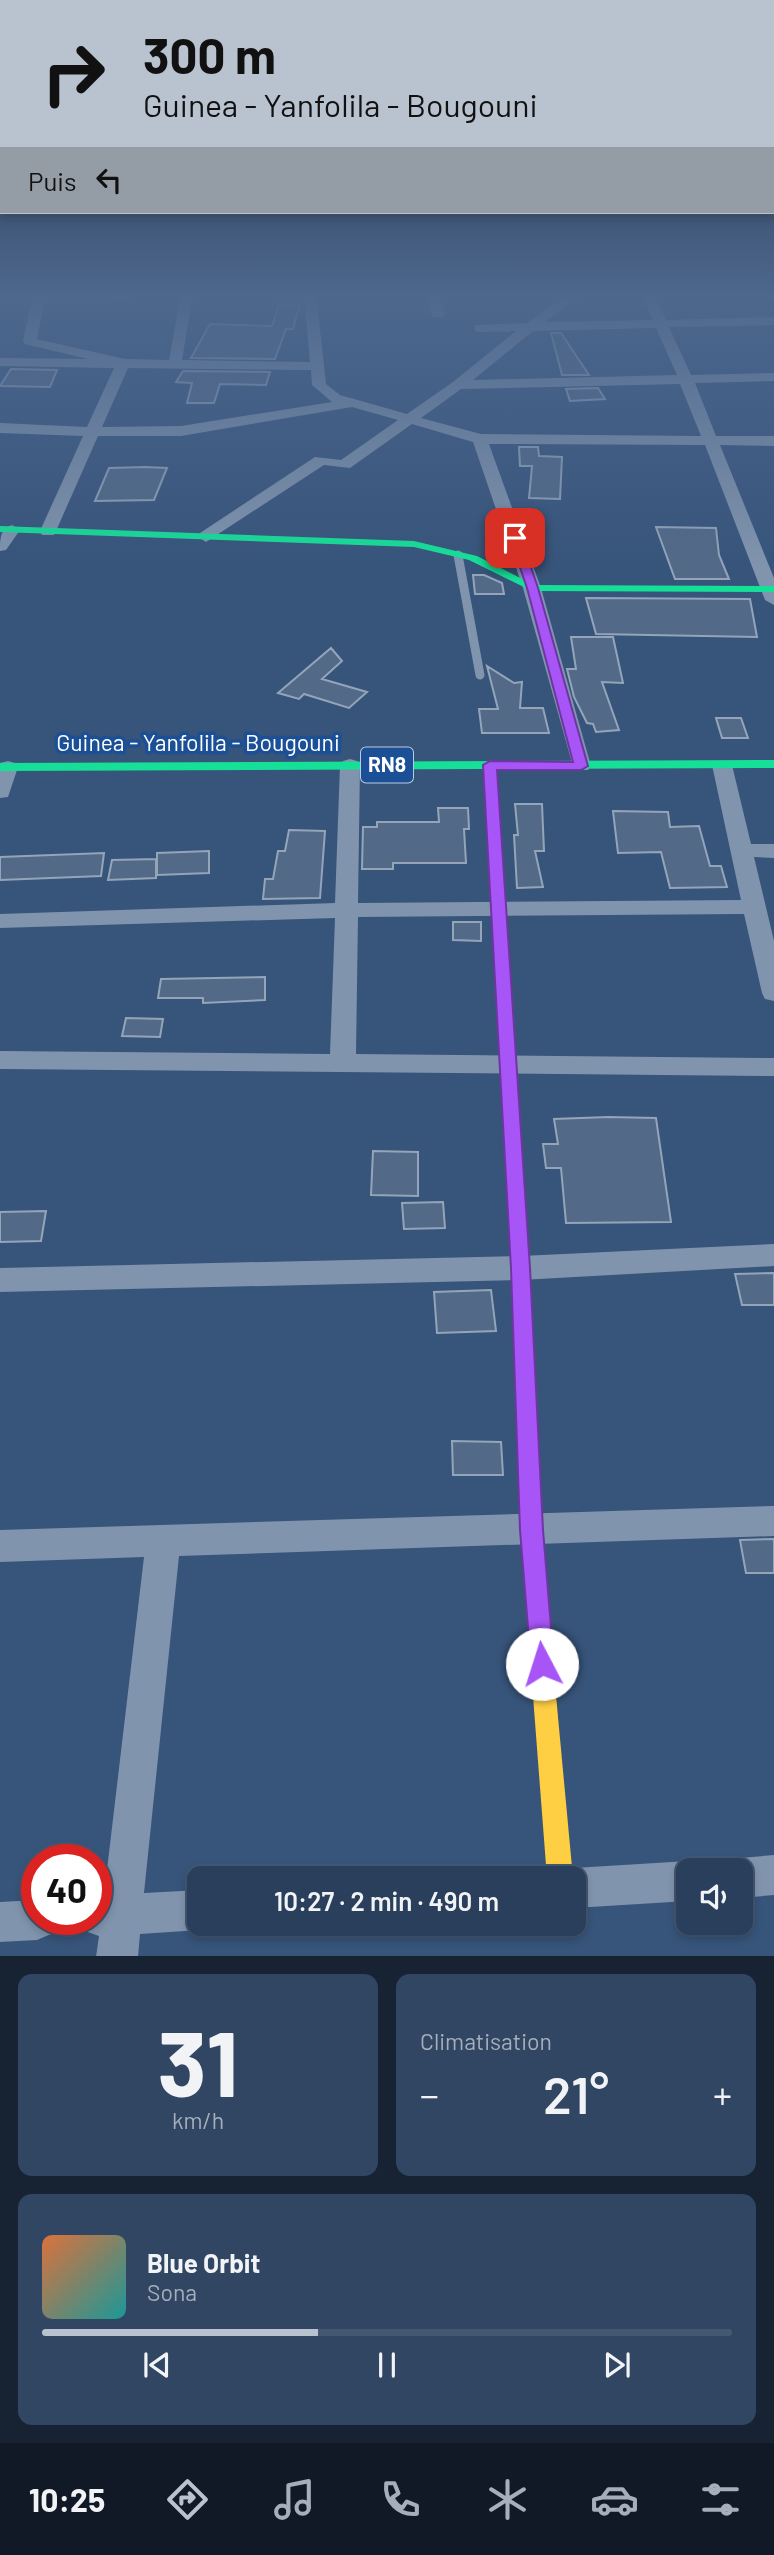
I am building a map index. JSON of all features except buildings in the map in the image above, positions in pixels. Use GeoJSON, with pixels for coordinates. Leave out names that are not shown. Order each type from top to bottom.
{"type":"FeatureCollection","features":[{"type":"Feature","properties":{"kind":"street"},"geometry":{"type":"LineString","coordinates":[[48,531],[114,384]]}},
{"type":"Feature","properties":{"kind":"street"},"geometry":{"type":"LineString","coordinates":[[319,384],[335,398],[480,439],[774,441]]}},
{"type":"Feature","properties":{"kind":"street"},"geometry":{"type":"LineString","coordinates":[[206,537],[321,460],[344,464],[458,385],[485,384]]}},
{"type":"Feature","properties":{"kind":"street"},"geometry":{"type":"LineString","coordinates":[[0,546],[6,529],[414,544],[473,558],[533,588],[772,593],[688,384]]}},
{"type":"Feature","properties":{"kind":"street"},"geometry":{"type":"LineString","coordinates":[[0,428],[93,432],[181,431],[352,403]]}},
{"type":"Feature","properties":{"kind":"street"},"geometry":{"type":"LineString","coordinates":[[480,439],[533,588],[581,766]]}},
{"type":"Feature","properties":{"kind":"street","name":"Guinea - Yanfolila - Bougouni"},"geometry":{"type":"LineString","coordinates":[[4,767],[774,764]]}},
{"type":"Feature","properties":{"kind":"street"},"geometry":{"type":"LineString","coordinates":[[343,1062],[350,765]]}},
{"type":"Feature","properties":{"kind":"street"},"geometry":{"type":"LineString","coordinates":[[490,765],[521,1268],[531,1530],[559,1866]]}},
{"type":"Feature","properties":{"kind":"street"},"geometry":{"type":"LineString","coordinates":[[722,765],[774,993]]}},
{"type":"Feature","properties":{"kind":"street"},"geometry":{"type":"LineString","coordinates":[[0,792],[4,767]]}},
{"type":"Feature","properties":{"kind":"street"},"geometry":{"type":"LineString","coordinates":[[743,850],[774,851]]}},
{"type":"Feature","properties":{"kind":"street"},"geometry":{"type":"LineString","coordinates":[[0,921],[346,910],[755,907]]}},
{"type":"Feature","properties":{"kind":"street"},"geometry":{"type":"LineString","coordinates":[[0,1059],[774,1067]]}},
{"type":"Feature","properties":{"kind":"street"},"geometry":{"type":"LineString","coordinates":[[0,1280],[521,1268],[774,1255]]}},
{"type":"Feature","properties":{"kind":"street"},"geometry":{"type":"LineString","coordinates":[[0,1546],[774,1521]]}},
{"type":"Feature","properties":{"kind":"street"},"geometry":{"type":"LineString","coordinates":[[112,1894],[163,1541]]}},
{"type":"Feature","properties":{"kind":"street"},"geometry":{"type":"LineString","coordinates":[[753,1877],[774,1875]]}},
{"type":"Feature","properties":{"kind":"street"},"geometry":{"type":"LineString","coordinates":[[586,1887],[676,1882]]}},
{"type":"Feature","properties":{"kind":"street"},"geometry":{"type":"LineString","coordinates":[[112,1915],[187,1911]]}},
{"type":"Feature","properties":{"kind":"street"},"geometry":{"type":"LineString","coordinates":[[0,1922],[21,1921]]}},
{"type":"Feature","properties":{"kind":"street"},"geometry":{"type":"LineString","coordinates":[[112,1930],[117,1956]]}},
{"type":"Feature","properties":{"kind":"lane"},"geometry":{"type":"LineString","coordinates":[[458,555],[480,676]]}},
{"type":"Feature","properties":{"kind":"traffic: fast"},"geometry":{"type":"LineString","coordinates":[[0,529],[414,544],[473,558],[532,588],[774,589]]}},
{"type":"Feature","properties":{"kind":"traffic: fast"},"geometry":{"type":"LineString","coordinates":[[0,767],[774,764]]}},
{"type":"Feature","properties":{"kind":"traffic: fast"},"geometry":{"type":"LineString","coordinates":[[490,766],[521,1268],[531,1530],[539,1631]]}},
{"type":"Feature","properties":{"kind":"traffic: slow"},"geometry":{"type":"LineString","coordinates":[[539,1631],[559,1866]]}},
{"type":"Feature","properties":{"kind":"route"},"geometry":{"type":"LineString","coordinates":[[515,538],[533,588],[581,766],[490,765],[521,1268],[531,1530],[542,1664]]}}]}
